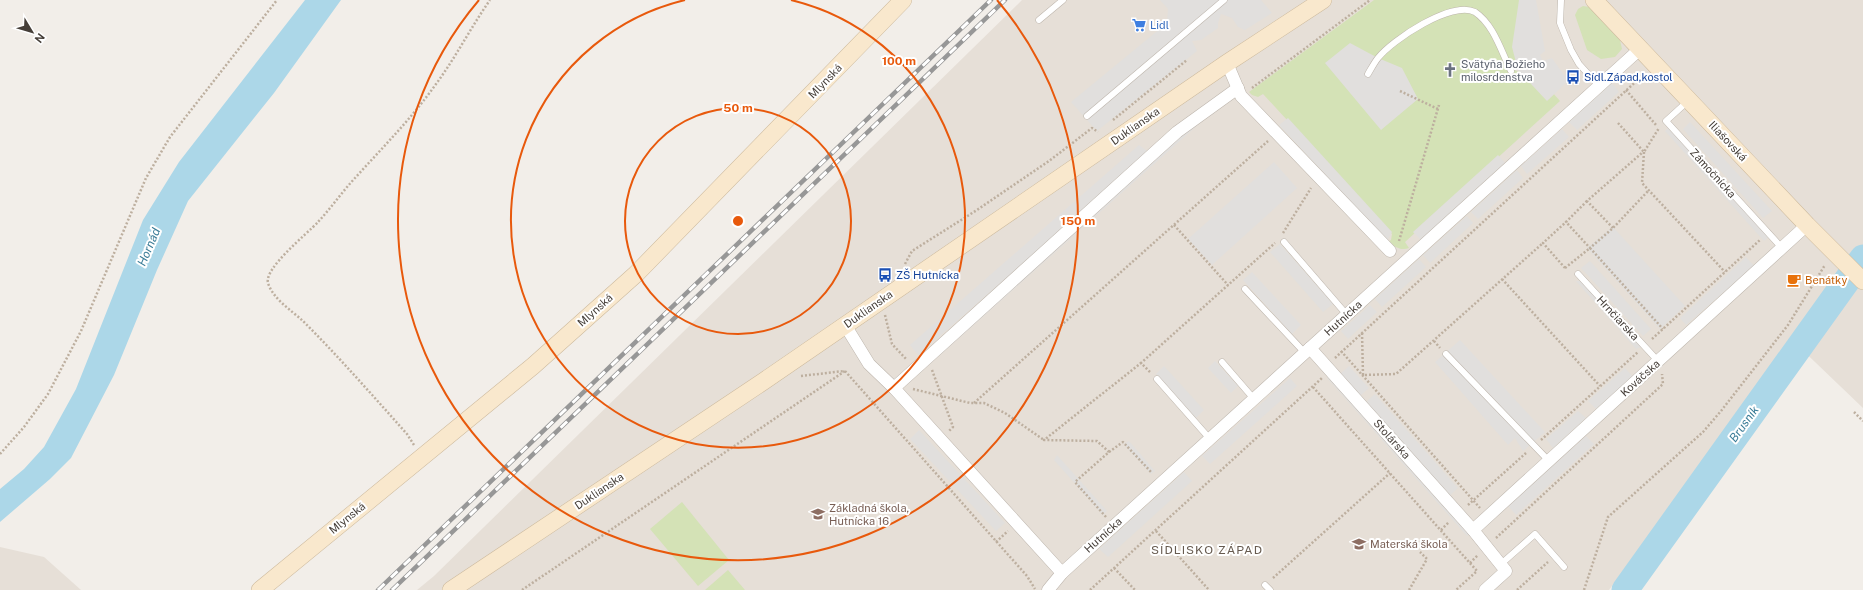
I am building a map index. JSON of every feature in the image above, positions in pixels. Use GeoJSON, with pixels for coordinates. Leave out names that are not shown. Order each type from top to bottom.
{"type":"FeatureCollection","features":[{"type":"Feature","properties":{"kind":"street","name":"Mlynská"},"geometry":{"type":"LineString","coordinates":[[260,590],[533,366],[636,274],[903,0]]}},
{"type":"Feature","properties":{"kind":"street","name":"Duklianska"},"geometry":{"type":"LineString","coordinates":[[452,590],[844,325],[1227,63],[1323,0]]}},
{"type":"Feature","properties":{"kind":"street","name":"Iliašovská"},"geometry":{"type":"LineString","coordinates":[[1594,0],[1807,225],[1833,259],[1863,282]]}},
{"type":"Feature","properties":{"kind":"street","name":"Hutnícka"},"geometry":{"type":"LineString","coordinates":[[1048,590],[1062,573],[1600,87],[1641,48]]}},
{"type":"Feature","properties":{"kind":"street"},"geometry":{"type":"LineString","coordinates":[[1227,63],[1239,92],[1319,178],[1393,250]]}},
{"type":"Feature","properties":{"kind":"street"},"geometry":{"type":"LineString","coordinates":[[894,388],[1177,132],[1239,92]]}},
{"type":"Feature","properties":{"kind":"street","name":"Kováčska"},"geometry":{"type":"LineString","coordinates":[[1473,530],[1549,461],[1660,366],[1807,225]]}},
{"type":"Feature","properties":{"kind":"street"},"geometry":{"type":"LineString","coordinates":[[844,325],[869,364],[894,388],[1062,573]]}},
{"type":"Feature","properties":{"kind":"street","name":"Stolárska"},"geometry":{"type":"LineString","coordinates":[[1307,351],[1329,370],[1473,530],[1501,564]]}},
{"type":"Feature","properties":{"kind":"street"},"geometry":{"type":"LineString","coordinates":[[1485,590],[1506,571],[1501,564]]}},
{"type":"Feature","properties":{"kind":"lane"},"geometry":{"type":"LineString","coordinates":[[1039,20],[1063,0]]}},
{"type":"Feature","properties":{"kind":"lane"},"geometry":{"type":"LineString","coordinates":[[1087,116],[1224,0]]}},
{"type":"Feature","properties":{"kind":"lane"},"geometry":{"type":"LineString","coordinates":[[1560,0],[1560,23],[1571,50],[1579,64],[1600,87]]}},
{"type":"Feature","properties":{"kind":"lane"},"geometry":{"type":"LineString","coordinates":[[1368,74],[1378,58],[1412,29],[1445,11],[1460,9],[1473,11],[1487,23],[1511,71]]}},
{"type":"Feature","properties":{"kind":"lane"},"geometry":{"type":"LineString","coordinates":[[1666,121],[1689,100]]}},
{"type":"Feature","properties":{"kind":"lane","name":"Zámočnícka"},"geometry":{"type":"LineString","coordinates":[[1666,121],[1782,248]]}},
{"type":"Feature","properties":{"kind":"lane"},"geometry":{"type":"LineString","coordinates":[[1283,240],[1347,315]]}},
{"type":"Feature","properties":{"kind":"lane","name":"Hrnčiarska"},"geometry":{"type":"LineString","coordinates":[[1578,274],[1644,346],[1660,366]]}},
{"type":"Feature","properties":{"kind":"lane"},"geometry":{"type":"LineString","coordinates":[[1245,289],[1307,351]]}},
{"type":"Feature","properties":{"kind":"lane"},"geometry":{"type":"LineString","coordinates":[[1446,354],[1549,461]]}},
{"type":"Feature","properties":{"kind":"lane"},"geometry":{"type":"LineString","coordinates":[[1222,362],[1254,399]]}},
{"type":"Feature","properties":{"kind":"lane"},"geometry":{"type":"LineString","coordinates":[[1157,379],[1210,439]]}},
{"type":"Feature","properties":{"kind":"lane"},"geometry":{"type":"LineString","coordinates":[[1501,564],[1535,534],[1564,567]]}},
{"type":"Feature","properties":{"kind":"lane"},"geometry":{"type":"LineString","coordinates":[[1265,585],[1270,590]]}},
{"type":"Feature","properties":{"kind":"path"},"geometry":{"type":"LineString","coordinates":[[0,454],[24,427],[48,394],[81,331],[146,178],[170,137],[277,0]]}},
{"type":"Feature","properties":{"kind":"path"},"geometry":{"type":"LineString","coordinates":[[421,458],[407,434],[302,320],[272,291],[268,282],[269,273],[275,264],[320,221],[348,185],[417,109],[437,82],[490,0]]}},
{"type":"Feature","properties":{"kind":"path"},"geometry":{"type":"LineString","coordinates":[[1239,92],[1370,0]]}},
{"type":"Feature","properties":{"kind":"path"},"geometry":{"type":"LineString","coordinates":[[1109,123],[1187,60]]}},
{"type":"Feature","properties":{"kind":"path"},"geometry":{"type":"LineString","coordinates":[[1511,71],[1535,61]]}},
{"type":"Feature","properties":{"kind":"path"},"geometry":{"type":"LineString","coordinates":[[1501,532],[1341,351],[1644,74]]}},
{"type":"Feature","properties":{"kind":"path"},"geometry":{"type":"LineString","coordinates":[[1626,90],[1659,128]]}},
{"type":"Feature","properties":{"kind":"path"},"geometry":{"type":"LineString","coordinates":[[1400,91],[1438,109]]}},
{"type":"Feature","properties":{"kind":"path"},"geometry":{"type":"LineString","coordinates":[[1393,250],[1439,105]]}},
{"type":"Feature","properties":{"kind":"path"},"geometry":{"type":"LineString","coordinates":[[1362,375],[1396,374],[1566,222],[1587,201],[1644,152],[1659,128],[1666,121]]}},
{"type":"Feature","properties":{"kind":"path"},"geometry":{"type":"LineString","coordinates":[[1618,123],[1644,152],[1642,184],[1725,272]]}},
{"type":"Feature","properties":{"kind":"path"},"geometry":{"type":"LineString","coordinates":[[900,267],[906,263],[912,252],[977,210],[1048,161],[1092,128],[1097,133],[1103,128]]}},
{"type":"Feature","properties":{"kind":"path"},"geometry":{"type":"LineString","coordinates":[[974,403],[1277,134]]}},
{"type":"Feature","properties":{"kind":"path"},"geometry":{"type":"LineString","coordinates":[[1044,440],[1141,363],[1228,285],[1283,240],[1306,194],[1319,178]]}},
{"type":"Feature","properties":{"kind":"path"},"geometry":{"type":"LineString","coordinates":[[1542,243],[1565,268],[1613,228],[1649,190]]}},
{"type":"Feature","properties":{"kind":"path"},"geometry":{"type":"LineString","coordinates":[[1587,201],[1613,228]]}},
{"type":"Feature","properties":{"kind":"path"},"geometry":{"type":"LineString","coordinates":[[1566,222],[1663,329]]}},
{"type":"Feature","properties":{"kind":"path"},"geometry":{"type":"LineString","coordinates":[[1174,225],[1228,285]]}},
{"type":"Feature","properties":{"kind":"path"},"geometry":{"type":"LineString","coordinates":[[1458,514],[1761,240]]}},
{"type":"Feature","properties":{"kind":"path"},"geometry":{"type":"LineString","coordinates":[[1584,590],[1608,517],[1703,432],[1717,417],[1788,325],[1833,259]]}},
{"type":"Feature","properties":{"kind":"path"},"geometry":{"type":"LineString","coordinates":[[1502,279],[1600,386]]}},
{"type":"Feature","properties":{"kind":"path"},"geometry":{"type":"LineString","coordinates":[[883,307],[892,344],[914,369]]}},
{"type":"Feature","properties":{"kind":"path"},"geometry":{"type":"LineString","coordinates":[[1362,332],[1362,375]]}},
{"type":"Feature","properties":{"kind":"path"},"geometry":{"type":"LineString","coordinates":[[1141,363],[1157,379]]}},
{"type":"Feature","properties":{"kind":"path"},"geometry":{"type":"LineString","coordinates":[[1470,563],[1501,532],[1663,384],[1660,366]]}},
{"type":"Feature","properties":{"kind":"path"},"geometry":{"type":"LineString","coordinates":[[931,367],[953,427],[945,434]]}},
{"type":"Feature","properties":{"kind":"path"},"geometry":{"type":"LineString","coordinates":[[1090,590],[1313,387],[1329,370]]}},
{"type":"Feature","properties":{"kind":"path"},"geometry":{"type":"LineString","coordinates":[[794,376],[845,371]]}},
{"type":"Feature","properties":{"kind":"path"},"geometry":{"type":"LineString","coordinates":[[522,590],[845,371]]}},
{"type":"Feature","properties":{"kind":"path"},"geometry":{"type":"LineString","coordinates":[[845,371],[1027,576],[1035,589],[1033,590]]}},
{"type":"Feature","properties":{"kind":"path"},"geometry":{"type":"LineString","coordinates":[[1313,387],[1477,571],[1456,590]]}},
{"type":"Feature","properties":{"kind":"path"},"geometry":{"type":"LineString","coordinates":[[912,389],[974,403],[984,403],[1005,413],[1044,440],[1098,441],[1109,452]]}},
{"type":"Feature","properties":{"kind":"path"},"geometry":{"type":"LineString","coordinates":[[1854,412],[1863,420]]}},
{"type":"Feature","properties":{"kind":"path"},"geometry":{"type":"LineString","coordinates":[[1108,519],[1075,482],[1109,452],[1123,442],[1155,476]]}},
{"type":"Feature","properties":{"kind":"path"},"geometry":{"type":"LineString","coordinates":[[1265,585],[1390,473]]}},
{"type":"Feature","properties":{"kind":"path"},"geometry":{"type":"LineString","coordinates":[[1156,530],[1209,590]]}},
{"type":"Feature","properties":{"kind":"path"},"geometry":{"type":"LineString","coordinates":[[1409,590],[1427,559],[1420,552]]}},
{"type":"Feature","properties":{"kind":"path"},"geometry":{"type":"LineString","coordinates":[[1517,590],[1554,557]]}},
{"type":"Feature","properties":{"kind":"path"},"geometry":{"type":"LineString","coordinates":[[1114,568],[1135,590]]}},
{"type":"Feature","properties":{"kind":"shaded area"},"geometry":{"type":"Polygon","coordinates":[[[1022,0],[1863,0],[1863,408],[1792,340],[1609,590],[417,590],[434,576],[1022,0]]]}},
{"type":"Feature","properties":{"kind":"shaded area"},"geometry":{"type":"Polygon","coordinates":[[[1160,0],[1261,0],[1272,13],[1245,30],[1238,27],[1232,18],[1221,14],[1218,28],[1201,40],[1192,41],[1197,51],[1097,131],[1071,102],[1167,23],[1168,9],[1160,0]]]}},
{"type":"Feature","properties":{"kind":"shaded area"},"geometry":{"type":"Polygon","coordinates":[[[1519,0],[1536,0],[1545,51],[1540,55],[1543,61],[1552,58],[1568,81],[1547,101],[1518,70],[1512,47],[1519,0]]]}},
{"type":"Feature","properties":{"kind":"shaded area"},"geometry":{"type":"Polygon","coordinates":[[[1350,43],[1378,58],[1402,68],[1418,99],[1381,130],[1325,63],[1350,43]]]}},
{"type":"Feature","properties":{"kind":"shaded area"},"geometry":{"type":"Polygon","coordinates":[[[1612,83],[1619,92],[1577,130],[1569,122],[1612,83]]]}},
{"type":"Feature","properties":{"kind":"shaded area"},"geometry":{"type":"Polygon","coordinates":[[[1288,118],[1392,232],[1387,241],[1279,125],[1288,118]]]}},
{"type":"Feature","properties":{"kind":"shaded area"},"geometry":{"type":"Polygon","coordinates":[[[1197,119],[1200,123],[921,372],[918,368],[1197,119]]]}},
{"type":"Feature","properties":{"kind":"shaded area"},"geometry":{"type":"Polygon","coordinates":[[[1690,122],[1772,211],[1763,218],[1683,129],[1690,122]]]}},
{"type":"Feature","properties":{"kind":"shaded area"},"geometry":{"type":"Polygon","coordinates":[[[1671,125],[1770,236],[1764,241],[1665,131],[1671,125]]]}},
{"type":"Feature","properties":{"kind":"shaded area"},"geometry":{"type":"Polygon","coordinates":[[[1562,129],[1569,137],[1527,174],[1521,166],[1562,129]]]}},
{"type":"Feature","properties":{"kind":"shaded area"},"geometry":{"type":"Polygon","coordinates":[[[1139,145],[1147,151],[1147,155],[918,355],[910,345],[1139,145]]]}},
{"type":"Feature","properties":{"kind":"shaded area"},"geometry":{"type":"Polygon","coordinates":[[[1498,155],[1505,163],[1421,240],[1413,232],[1498,155]]]}},
{"type":"Feature","properties":{"kind":"shaded area"},"geometry":{"type":"Polygon","coordinates":[[[1274,162],[1297,188],[1212,265],[1188,239],[1274,162]]]}},
{"type":"Feature","properties":{"kind":"shaded area"},"geometry":{"type":"Polygon","coordinates":[[[1517,170],[1523,178],[1478,219],[1471,212],[1517,170]]]}},
{"type":"Feature","properties":{"kind":"shaded area"},"geometry":{"type":"Polygon","coordinates":[[[1467,216],[1473,223],[1430,263],[1423,255],[1467,216]]]}},
{"type":"Feature","properties":{"kind":"shaded area"},"geometry":{"type":"Polygon","coordinates":[[[1613,227],[1685,306],[1660,329],[1587,248],[1613,227]]]}},
{"type":"Feature","properties":{"kind":"shaded area"},"geometry":{"type":"Polygon","coordinates":[[[1280,244],[1333,304],[1323,312],[1270,252],[1280,244]]]}},
{"type":"Feature","properties":{"kind":"shaded area"},"geometry":{"type":"Polygon","coordinates":[[[1746,257],[1754,266],[1686,325],[1680,318],[1746,257]]]}},
{"type":"Feature","properties":{"kind":"shaded area"},"geometry":{"type":"Polygon","coordinates":[[[1419,259],[1426,267],[1382,307],[1375,299],[1419,259]]]}},
{"type":"Feature","properties":{"kind":"shaded area"},"geometry":{"type":"Polygon","coordinates":[[[1590,261],[1651,329],[1643,336],[1581,268],[1590,261]]]}},
{"type":"Feature","properties":{"kind":"shaded area"},"geometry":{"type":"Polygon","coordinates":[[[1252,272],[1301,325],[1292,334],[1243,280],[1252,272]]]}},
{"type":"Feature","properties":{"kind":"shaded area"},"geometry":{"type":"Polygon","coordinates":[[[1576,281],[1586,281],[1644,346],[1636,349],[1576,281]]]}},
{"type":"Feature","properties":{"kind":"shaded area"},"geometry":{"type":"Polygon","coordinates":[[[1370,305],[1377,312],[1348,339],[1341,331],[1370,305]]]}},
{"type":"Feature","properties":{"kind":"shaded area"},"geometry":{"type":"Polygon","coordinates":[[[1460,340],[1545,432],[1523,451],[1515,438],[1508,445],[1435,362],[1460,340]]]}},
{"type":"Feature","properties":{"kind":"shaded area"},"geometry":{"type":"Polygon","coordinates":[[[1215,361],[1238,386],[1231,393],[1208,368],[1215,361]]]}},
{"type":"Feature","properties":{"kind":"shaded area"},"geometry":{"type":"Polygon","coordinates":[[[1164,366],[1204,410],[1196,418],[1156,374],[1164,366]]]}},
{"type":"Feature","properties":{"kind":"shaded area"},"geometry":{"type":"Polygon","coordinates":[[[1349,366],[1369,388],[1360,396],[1340,374],[1349,366]]]}},
{"type":"Feature","properties":{"kind":"shaded area"},"geometry":{"type":"Polygon","coordinates":[[[1625,368],[1633,377],[1596,409],[1588,401],[1625,368]]]}},
{"type":"Feature","properties":{"kind":"shaded area"},"geometry":{"type":"Polygon","coordinates":[[[1331,375],[1472,532],[1467,536],[1327,378],[1331,375]]]}},
{"type":"Feature","properties":{"kind":"shaded area"},"geometry":{"type":"Polygon","coordinates":[[[1290,378],[1297,386],[1210,464],[1202,456],[1290,378]]]}},
{"type":"Feature","properties":{"kind":"shaded area"},"geometry":{"type":"Polygon","coordinates":[[[1375,394],[1458,488],[1449,496],[1366,402],[1375,394]]]}},
{"type":"Feature","properties":{"kind":"shaded area"},"geometry":{"type":"Polygon","coordinates":[[[1578,411],[1586,418],[1553,448],[1546,439],[1578,411]]]}},
{"type":"Feature","properties":{"kind":"shaded area"},"geometry":{"type":"Polygon","coordinates":[[[919,430],[1005,523],[996,531],[910,439],[919,430]]]}},
{"type":"Feature","properties":{"kind":"shaded area"},"geometry":{"type":"Polygon","coordinates":[[[1586,436],[1594,444],[1516,515],[1508,506],[1586,436]]]}},
{"type":"Feature","properties":{"kind":"shaded area"},"geometry":{"type":"Polygon","coordinates":[[[1129,441],[1155,471],[1151,474],[1124,444],[1129,441]]]}},
{"type":"Feature","properties":{"kind":"shaded area"},"geometry":{"type":"Polygon","coordinates":[[[1057,455],[1107,511],[1103,515],[1054,460],[1057,455]]]}},
{"type":"Feature","properties":{"kind":"shaded area"},"geometry":{"type":"Polygon","coordinates":[[[1184,472],[1192,481],[1108,557],[1099,549],[1184,472]]]}},
{"type":"Feature","properties":{"kind":"shaded area"},"geometry":{"type":"Polygon","coordinates":[[[0,547],[44,557],[81,590],[0,590],[0,547]]]}},
{"type":"Feature","properties":{"kind":"green space"},"geometry":{"type":"Polygon","coordinates":[[[1374,0],[1535,0],[1519,64],[1512,68],[1518,72],[1521,68],[1552,92],[1560,101],[1405,242],[1409,248],[1406,249],[1398,248],[1388,242],[1391,240],[1392,234],[1263,94],[1258,97],[1249,92],[1374,0]]]}},
{"type":"Feature","properties":{"kind":"green space"},"geometry":{"type":"Polygon","coordinates":[[[1583,6],[1589,7],[1620,40],[1622,49],[1615,57],[1601,59],[1587,50],[1575,15],[1578,9],[1583,6]]]}},
{"type":"Feature","properties":{"kind":"green space"},"geometry":{"type":"Polygon","coordinates":[[[682,502],[729,560],[698,586],[650,529],[682,502]]]}},
{"type":"Feature","properties":{"kind":"green space"},"geometry":{"type":"Polygon","coordinates":[[[728,570],[745,590],[705,590],[728,570]]]}},
{"type":"Feature","properties":{"kind":"water","name":"Hornád"},"geometry":{"type":"Polygon","coordinates":[[[305,0],[341,0],[274,93],[188,201],[157,270],[114,375],[71,458],[50,479],[0,522],[0,489],[24,469],[44,447],[76,389],[143,220],[179,162],[305,0]]]}},
{"type":"Feature","properties":{"kind":"waterway","name":"Brusník"},"geometry":{"type":"LineString","coordinates":[[1625,590],[1863,258]]}},
{"type":"Feature","properties":{"kind":"railway"},"geometry":{"type":"LineString","coordinates":[[378,590],[991,0]]}},
{"type":"Feature","properties":{"kind":"railway"},"geometry":{"type":"LineString","coordinates":[[392,590],[1005,0]]}},
{"type":"Feature","properties":{"kind":"place","name":"Lidl"},"geometry":{"type":"Point","coordinates":[1139,25]}},
{"type":"Feature","properties":{"kind":"place","name":"Svätyňa Božieho milosrdenstva"},"geometry":{"type":"Point","coordinates":[1450,70]}},
{"type":"Feature","properties":{"kind":"place","name":"Sídl.Západ,kostol"},"geometry":{"type":"Point","coordinates":[1573,77]}},
{"type":"Feature","properties":{"kind":"place","name":"ZŠ Hutnícka"},"geometry":{"type":"Point","coordinates":[885,275]}},
{"type":"Feature","properties":{"kind":"place","name":"Benátky"},"geometry":{"type":"Point","coordinates":[1794,280]}},
{"type":"Feature","properties":{"kind":"place","name":"Základná škola, Hutnícka 16"},"geometry":{"type":"Point","coordinates":[818,514]}},
{"type":"Feature","properties":{"kind":"place","name":"Materská škola"},"geometry":{"type":"Point","coordinates":[1359,544]}},
{"type":"Feature","properties":{"kind":"district","name":"SÍDLISKO ZÁPAD"},"geometry":{"type":"Point","coordinates":[1207,550]}}]}
